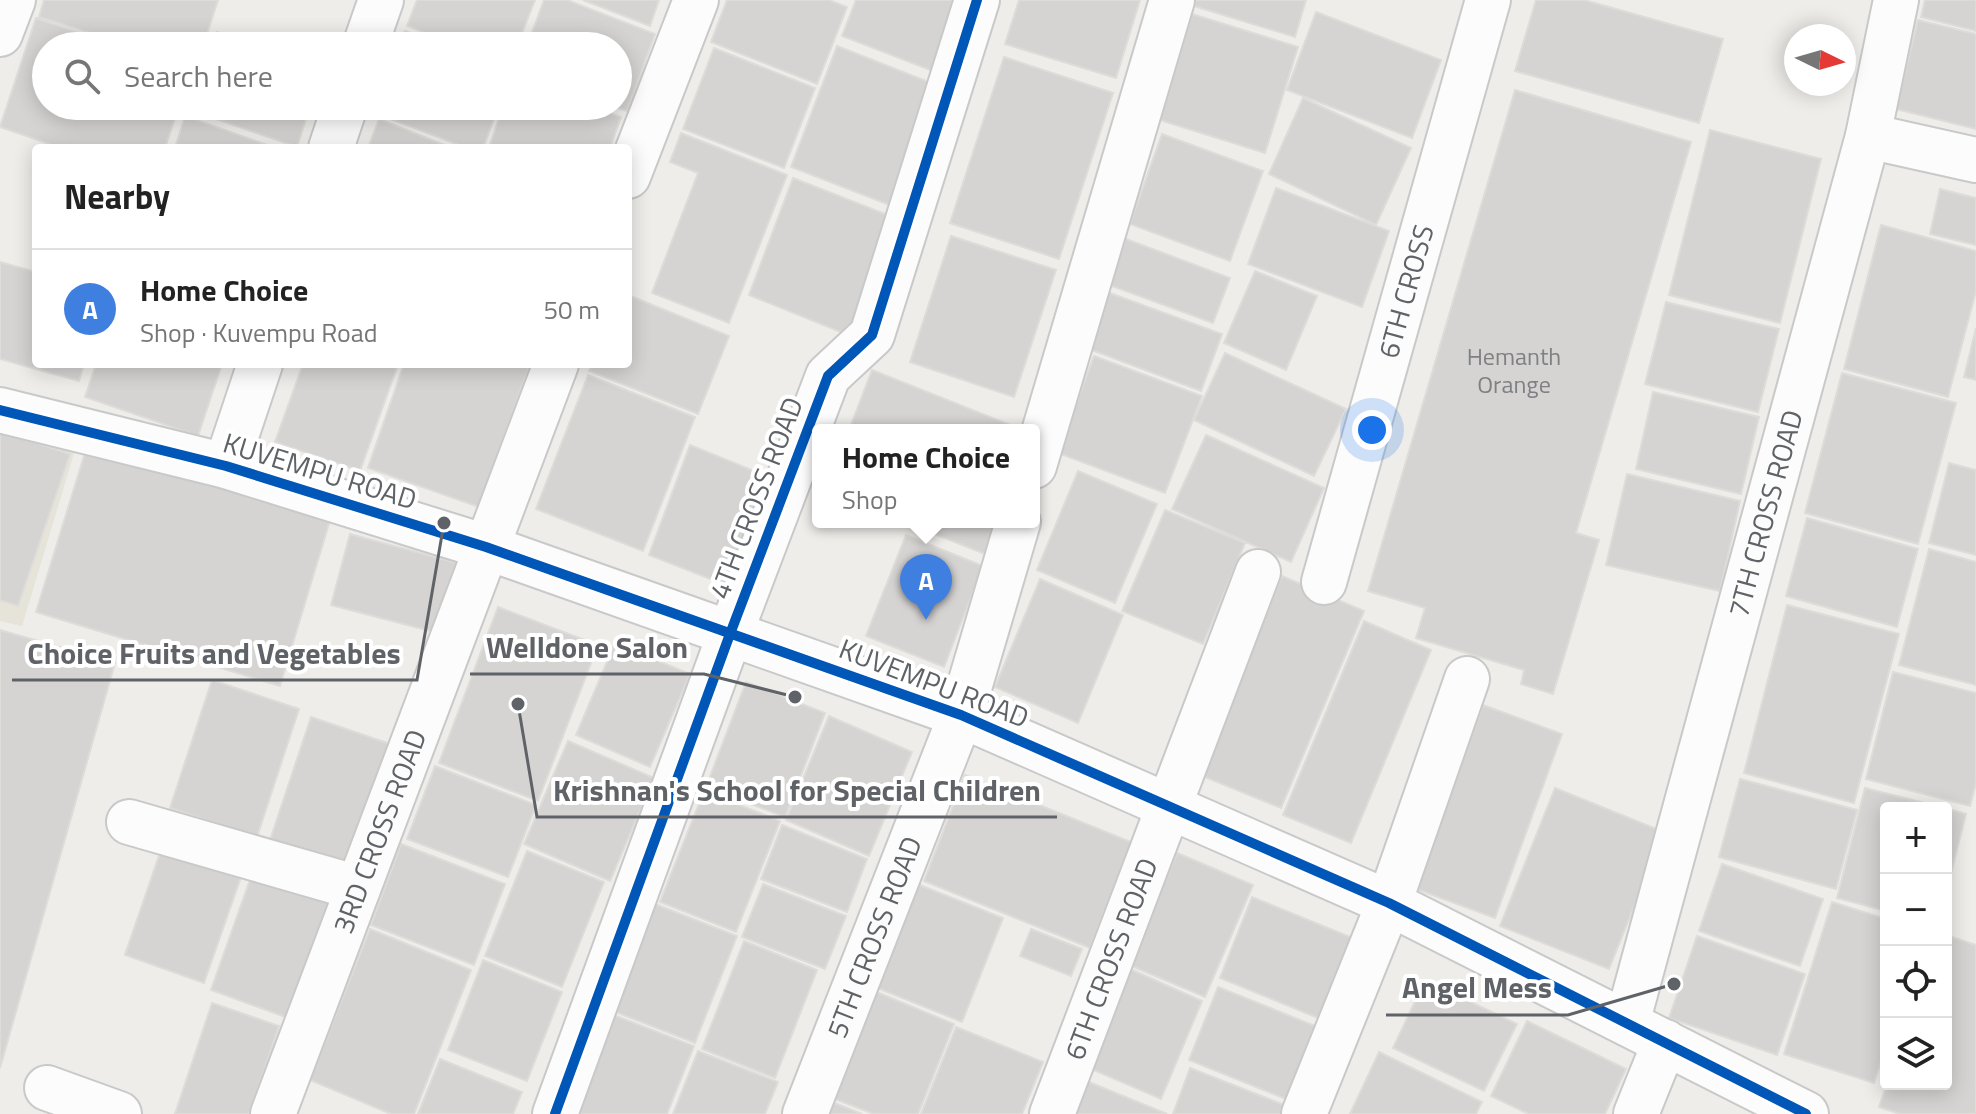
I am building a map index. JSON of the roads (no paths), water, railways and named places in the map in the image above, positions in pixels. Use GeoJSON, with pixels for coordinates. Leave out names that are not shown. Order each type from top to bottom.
{"type":"FeatureCollection","features":[{"type":"Feature","properties":{"kind":"street"},"geometry":{"type":"LineString","coordinates":[[0,34],[13,0]]}},
{"type":"Feature","properties":{"kind":"street"},"geometry":{"type":"LineString","coordinates":[[370,32],[381,0]]}},
{"type":"Feature","properties":{"kind":"street"},"geometry":{"type":"LineString","coordinates":[[632,166],[696,0]]}},
{"type":"Feature","properties":{"kind":"street","name":"4TH CROSS ROAD"},"geometry":{"type":"LineString","coordinates":[[555,1114],[730,634],[828,376],[872,335],[977,0]]}},
{"type":"Feature","properties":{"kind":"street"},"geometry":{"type":"LineString","coordinates":[[1040,446],[1172,0]]}},
{"type":"Feature","properties":{"kind":"street","name":"6TH CROSS"},"geometry":{"type":"LineString","coordinates":[[1324,582],[1488,0]]}},
{"type":"Feature","properties":{"kind":"street","name":"7TH CROSS ROAD"},"geometry":{"type":"LineString","coordinates":[[1636,1114],[1646,1032],[1868,136],[1896,0]]}},
{"type":"Feature","properties":{"kind":"street"},"geometry":{"type":"LineString","coordinates":[[332,144],[340,120]]}},
{"type":"Feature","properties":{"kind":"street"},"geometry":{"type":"LineString","coordinates":[[1868,136],[1976,160]]}},
{"type":"Feature","properties":{"kind":"street"},"geometry":{"type":"LineString","coordinates":[[226,466],[259,368]]}},
{"type":"Feature","properties":{"kind":"street","name":"3RD CROSS ROAD"},"geometry":{"type":"LineString","coordinates":[[273,1114],[554,368]]}},
{"type":"Feature","properties":{"kind":"street","name":"KUVEMPU ROAD"},"geometry":{"type":"LineString","coordinates":[[0,410],[226,466],[486,547],[961,715],[1389,903],[1806,1114]]}},
{"type":"Feature","properties":{"kind":"street","name":"5TH CROSS ROAD"},"geometry":{"type":"LineString","coordinates":[[805,1114],[961,715],[1016,528]]}},
{"type":"Feature","properties":{"kind":"street","name":"6TH CROSS ROAD"},"geometry":{"type":"LineString","coordinates":[[1052,1114],[1258,572]]}},
{"type":"Feature","properties":{"kind":"street"},"geometry":{"type":"LineString","coordinates":[[1304,1114],[1389,903],[1467,679]]}},
{"type":"Feature","properties":{"kind":"street"},"geometry":{"type":"LineString","coordinates":[[129,822],[358,888]]}},
{"type":"Feature","properties":{"kind":"street"},"geometry":{"type":"LineString","coordinates":[[47,1088],[119,1114]]}},
{"type":"Feature","properties":{"kind":"place","name":"Choice Fruits and Vegetables"},"geometry":{"type":"Point","coordinates":[444,523]}},
{"type":"Feature","properties":{"kind":"place","name":"Home Choice"},"geometry":{"type":"Point","coordinates":[926,620]}},
{"type":"Feature","properties":{"kind":"place","name":"Welldone Salon"},"geometry":{"type":"Point","coordinates":[795,697]}},
{"type":"Feature","properties":{"kind":"place","name":"Krishnan's School for Special Children"},"geometry":{"type":"Point","coordinates":[518,704]}},
{"type":"Feature","properties":{"kind":"place","name":"Angel Mess"},"geometry":{"type":"Point","coordinates":[1674,984]}}]}
